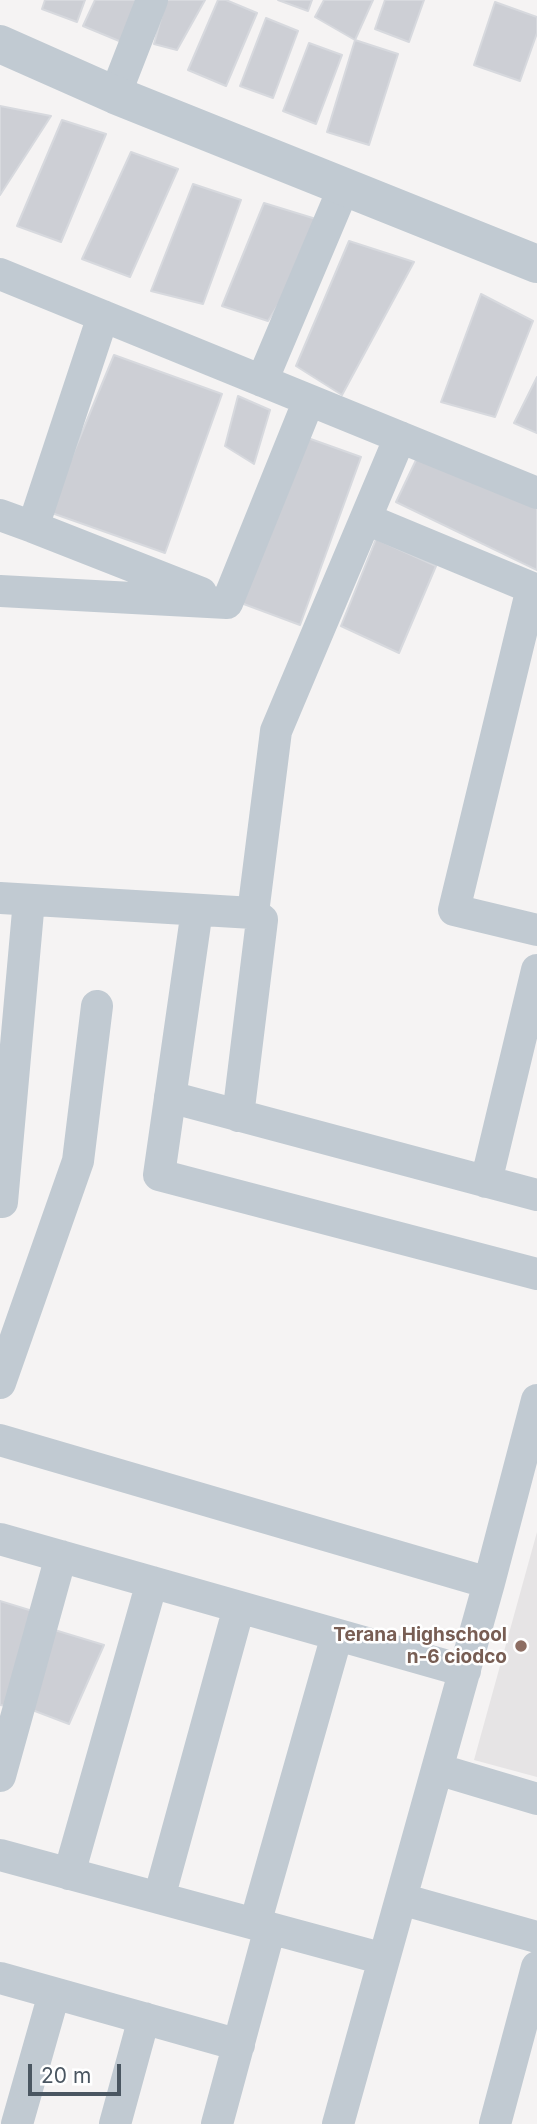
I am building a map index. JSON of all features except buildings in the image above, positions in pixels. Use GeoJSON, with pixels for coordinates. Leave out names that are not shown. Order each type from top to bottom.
{"type":"FeatureCollection","features":[{"type":"Feature","properties":{"kind":"street"},"geometry":{"type":"LineString","coordinates":[[115,95],[152,0]]}},
{"type":"Feature","properties":{"kind":"street"},"geometry":{"type":"LineString","coordinates":[[0,44],[115,95],[537,264]]}},
{"type":"Feature","properties":{"kind":"street"},"geometry":{"type":"LineString","coordinates":[[262,381],[344,187]]}},
{"type":"Feature","properties":{"kind":"street"},"geometry":{"type":"LineString","coordinates":[[0,274],[537,493]]}},
{"type":"Feature","properties":{"kind":"street"},"geometry":{"type":"LineString","coordinates":[[33,527],[103,316]]}},
{"type":"Feature","properties":{"kind":"street"},"geometry":{"type":"LineString","coordinates":[[227,603],[309,400]]}},
{"type":"Feature","properties":{"kind":"street"},"geometry":{"type":"LineString","coordinates":[[253,913],[276,731],[400,437]]}},
{"type":"Feature","properties":{"kind":"street"},"geometry":{"type":"LineString","coordinates":[[0,516],[227,603]]}},
{"type":"Feature","properties":{"kind":"street"},"geometry":{"type":"LineString","coordinates":[[366,519],[535,589],[454,910],[537,930]]}},
{"type":"Feature","properties":{"kind":"street"},"geometry":{"type":"LineString","coordinates":[[0,591],[227,603]]}},
{"type":"Feature","properties":{"kind":"street"},"geometry":{"type":"LineString","coordinates":[[2,1202],[14,899],[253,913],[262,920],[238,1116]]}},
{"type":"Feature","properties":{"kind":"street"},"geometry":{"type":"LineString","coordinates":[[197,910],[159,1175],[537,1274]]}},
{"type":"Feature","properties":{"kind":"street"},"geometry":{"type":"LineString","coordinates":[[486,1182],[537,970]]}},
{"type":"Feature","properties":{"kind":"street"},"geometry":{"type":"LineString","coordinates":[[0,1383],[78,1161],[97,1006]]}},
{"type":"Feature","properties":{"kind":"street"},"geometry":{"type":"LineString","coordinates":[[170,1097],[537,1195]]}},
{"type":"Feature","properties":{"kind":"street"},"geometry":{"type":"LineString","coordinates":[[338,2124],[489,1583],[537,1400]]}},
{"type":"Feature","properties":{"kind":"street"},"geometry":{"type":"LineString","coordinates":[[0,1440],[489,1583]]}},
{"type":"Feature","properties":{"kind":"street"},"geometry":{"type":"LineString","coordinates":[[0,1539],[464,1671]]}},
{"type":"Feature","properties":{"kind":"street"},"geometry":{"type":"LineString","coordinates":[[0,1776],[61,1556]]}},
{"type":"Feature","properties":{"kind":"street"},"geometry":{"type":"LineString","coordinates":[[69,1874],[152,1582]]}},
{"type":"Feature","properties":{"kind":"street"},"geometry":{"type":"LineString","coordinates":[[159,1898],[239,1607]]}},
{"type":"Feature","properties":{"kind":"street"},"geometry":{"type":"LineString","coordinates":[[217,2124],[239,2045],[263,1926],[337,1635]]}},
{"type":"Feature","properties":{"kind":"street"},"geometry":{"type":"LineString","coordinates":[[437,1769],[537,1798]]}},
{"type":"Feature","properties":{"kind":"street"},"geometry":{"type":"LineString","coordinates":[[0,1855],[384,1959]]}},
{"type":"Feature","properties":{"kind":"street"},"geometry":{"type":"LineString","coordinates":[[401,1899],[537,1937]]}},
{"type":"Feature","properties":{"kind":"street"},"geometry":{"type":"LineString","coordinates":[[495,2124],[524,2071],[537,1967]]}},
{"type":"Feature","properties":{"kind":"street"},"geometry":{"type":"LineString","coordinates":[[0,1979],[239,2045]]}},
{"type":"Feature","properties":{"kind":"street"},"geometry":{"type":"LineString","coordinates":[[17,2124],[54,1994]]}},
{"type":"Feature","properties":{"kind":"street"},"geometry":{"type":"LineString","coordinates":[[115,2124],[144,2018]]}},
{"type":"Feature","properties":{"kind":"shaded area","name":"Terana Highschool n-6 ciodco"},"geometry":{"type":"Polygon","coordinates":[[[537,1532],[537,1777],[474,1760],[537,1532]]]}},
{"type":"Feature","properties":{"kind":"place","name":"Terana Highschool n-6 ciodco"},"geometry":{"type":"Point","coordinates":[521,1646]}}]}
